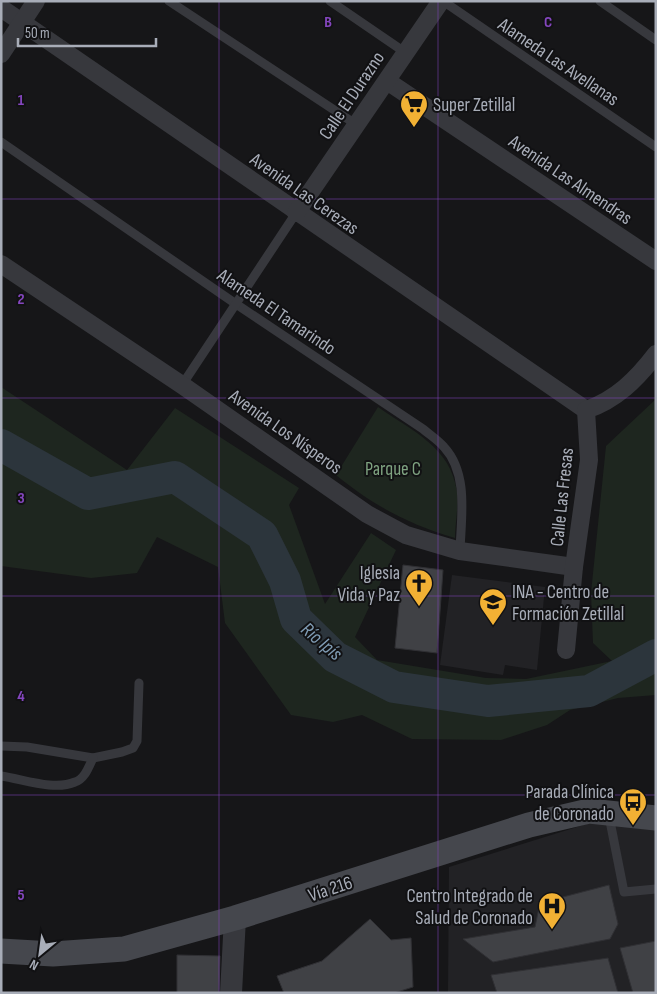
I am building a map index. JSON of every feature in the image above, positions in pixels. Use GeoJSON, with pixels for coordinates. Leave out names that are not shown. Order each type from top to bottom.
{"type":"FeatureCollection","features":[{"type":"Feature","properties":{"kind":"main road","name":"Vía 216"},"geometry":{"type":"LineString","coordinates":[[1,952],[52,954],[124,949],[235,918],[529,825],[589,811],[656,818]]}},
{"type":"Feature","properties":{"kind":"street"},"geometry":{"type":"LineString","coordinates":[[1,54],[36,1]]}},
{"type":"Feature","properties":{"kind":"street","name":"Calle El Durazno"},"geometry":{"type":"LineString","coordinates":[[296,213],[442,1]]}},
{"type":"Feature","properties":{"kind":"street","name":"Avenida Las Cerezas"},"geometry":{"type":"LineString","coordinates":[[1,8],[296,213],[586,410]]}},
{"type":"Feature","properties":{"kind":"street","name":"Avenida Las Almendras"},"geometry":{"type":"LineString","coordinates":[[387,81],[656,262]]}},
{"type":"Feature","properties":{"kind":"street","name":"Avenida Los Nísperos"},"geometry":{"type":"LineString","coordinates":[[1,264],[182,384],[367,514],[406,535],[460,551],[574,567]]}},
{"type":"Feature","properties":{"kind":"street"},"geometry":{"type":"LineString","coordinates":[[586,410],[603,404],[620,392],[642,373],[656,354]]}},
{"type":"Feature","properties":{"kind":"street","name":"Calle Las Fresas"},"geometry":{"type":"LineString","coordinates":[[566,650],[574,567],[589,460],[586,410]]}},
{"type":"Feature","properties":{"kind":"street"},"geometry":{"type":"LineString","coordinates":[[231,993],[235,918]]}},
{"type":"Feature","properties":{"kind":"lane"},"geometry":{"type":"LineString","coordinates":[[169,1],[356,125]]}},
{"type":"Feature","properties":{"kind":"lane"},"geometry":{"type":"LineString","coordinates":[[330,1],[406,53]]}},
{"type":"Feature","properties":{"kind":"lane","name":"Alameda Las Avellanas"},"geometry":{"type":"LineString","coordinates":[[442,1],[656,147]]}},
{"type":"Feature","properties":{"kind":"lane"},"geometry":{"type":"LineString","coordinates":[[600,1],[656,40]]}},
{"type":"Feature","properties":{"kind":"lane","name":"Alameda El Tamarindo"},"geometry":{"type":"LineString","coordinates":[[1,142],[236,304],[423,429],[444,447],[454,462],[461,486],[460,551]]}},
{"type":"Feature","properties":{"kind":"lane"},"geometry":{"type":"LineString","coordinates":[[182,384],[296,213]]}},
{"type":"Feature","properties":{"kind":"lane"},"geometry":{"type":"LineString","coordinates":[[1,746],[36,748],[93,758],[132,748],[137,740],[139,684]]}},
{"type":"Feature","properties":{"kind":"lane"},"geometry":{"type":"LineString","coordinates":[[1,776],[58,785],[76,782],[85,774],[93,758]]}},
{"type":"Feature","properties":{"kind":"lane"},"geometry":{"type":"LineString","coordinates":[[608,812],[624,892],[656,889]]}},
{"type":"Feature","properties":{"kind":"shaded area","name":"INA - Centro de Formación Zetillal"},"geometry":{"type":"Polygon","coordinates":[[[452,575],[545,587],[537,670],[505,665],[503,675],[440,665],[452,575]]]}},
{"type":"Feature","properties":{"kind":"shaded area","name":"Centro Integrado de Salud de Coronado"},"geometry":{"type":"Polygon","coordinates":[[[593,822],[656,829],[656,993],[448,993],[449,867],[593,822]]]}},
{"type":"Feature","properties":{"kind":"green space"},"geometry":{"type":"Polygon","coordinates":[[[1,387],[127,470],[175,408],[299,488],[289,505],[325,604],[371,533],[396,550],[355,637],[377,660],[486,678],[526,679],[612,661],[593,643],[591,593],[606,446],[656,399],[656,695],[618,698],[570,710],[547,725],[501,740],[412,739],[362,715],[333,722],[291,715],[225,623],[218,567],[157,537],[137,573],[91,578],[1,566],[1,387]]]}},
{"type":"Feature","properties":{"kind":"green space","name":"Parque C"},"geometry":{"type":"Polygon","coordinates":[[[378,407],[428,442],[447,463],[457,492],[455,538],[422,527],[392,513],[364,496],[336,475],[378,407]]]}},
{"type":"Feature","properties":{"kind":"building"},"geometry":{"type":"Polygon","coordinates":[[[403,565],[443,570],[437,653],[395,648],[403,565]]]}},
{"type":"Feature","properties":{"kind":"building"},"geometry":{"type":"Polygon","coordinates":[[[609,885],[618,924],[610,939],[493,962],[463,939],[535,927],[540,903],[609,885]]]}},
{"type":"Feature","properties":{"kind":"building"},"geometry":{"type":"Polygon","coordinates":[[[370,919],[391,940],[411,938],[413,987],[394,993],[284,993],[277,976],[322,961],[370,919]]]}},
{"type":"Feature","properties":{"kind":"building"},"geometry":{"type":"Polygon","coordinates":[[[656,941],[656,993],[633,993],[620,948],[656,941]]]}},
{"type":"Feature","properties":{"kind":"building"},"geometry":{"type":"Polygon","coordinates":[[[177,955],[220,956],[219,993],[177,993],[177,955]]]}},
{"type":"Feature","properties":{"kind":"building"},"geometry":{"type":"Polygon","coordinates":[[[608,958],[618,993],[497,993],[491,975],[608,958]]]}},
{"type":"Feature","properties":{"kind":"waterway","name":"Río Ipís"},"geometry":{"type":"LineString","coordinates":[[1,445],[88,494],[175,477],[262,535],[285,581],[296,619],[335,657],[394,687],[488,701],[589,691],[656,655]]}},
{"type":"Feature","properties":{"kind":"place","name":"Super Zetillal"},"geometry":{"type":"Point","coordinates":[414,128]}},
{"type":"Feature","properties":{"kind":"place","name":"Iglesia Vida y Paz"},"geometry":{"type":"Point","coordinates":[419,607]}},
{"type":"Feature","properties":{"kind":"place","name":"INA - Centro de Formación Zetillal"},"geometry":{"type":"Point","coordinates":[493,626]}},
{"type":"Feature","properties":{"kind":"place","name":"Parada Clínica de Coronado"},"geometry":{"type":"Point","coordinates":[633,826]}},
{"type":"Feature","properties":{"kind":"place","name":"Centro Integrado de Salud de Coronado"},"geometry":{"type":"Point","coordinates":[552,930]}}]}
